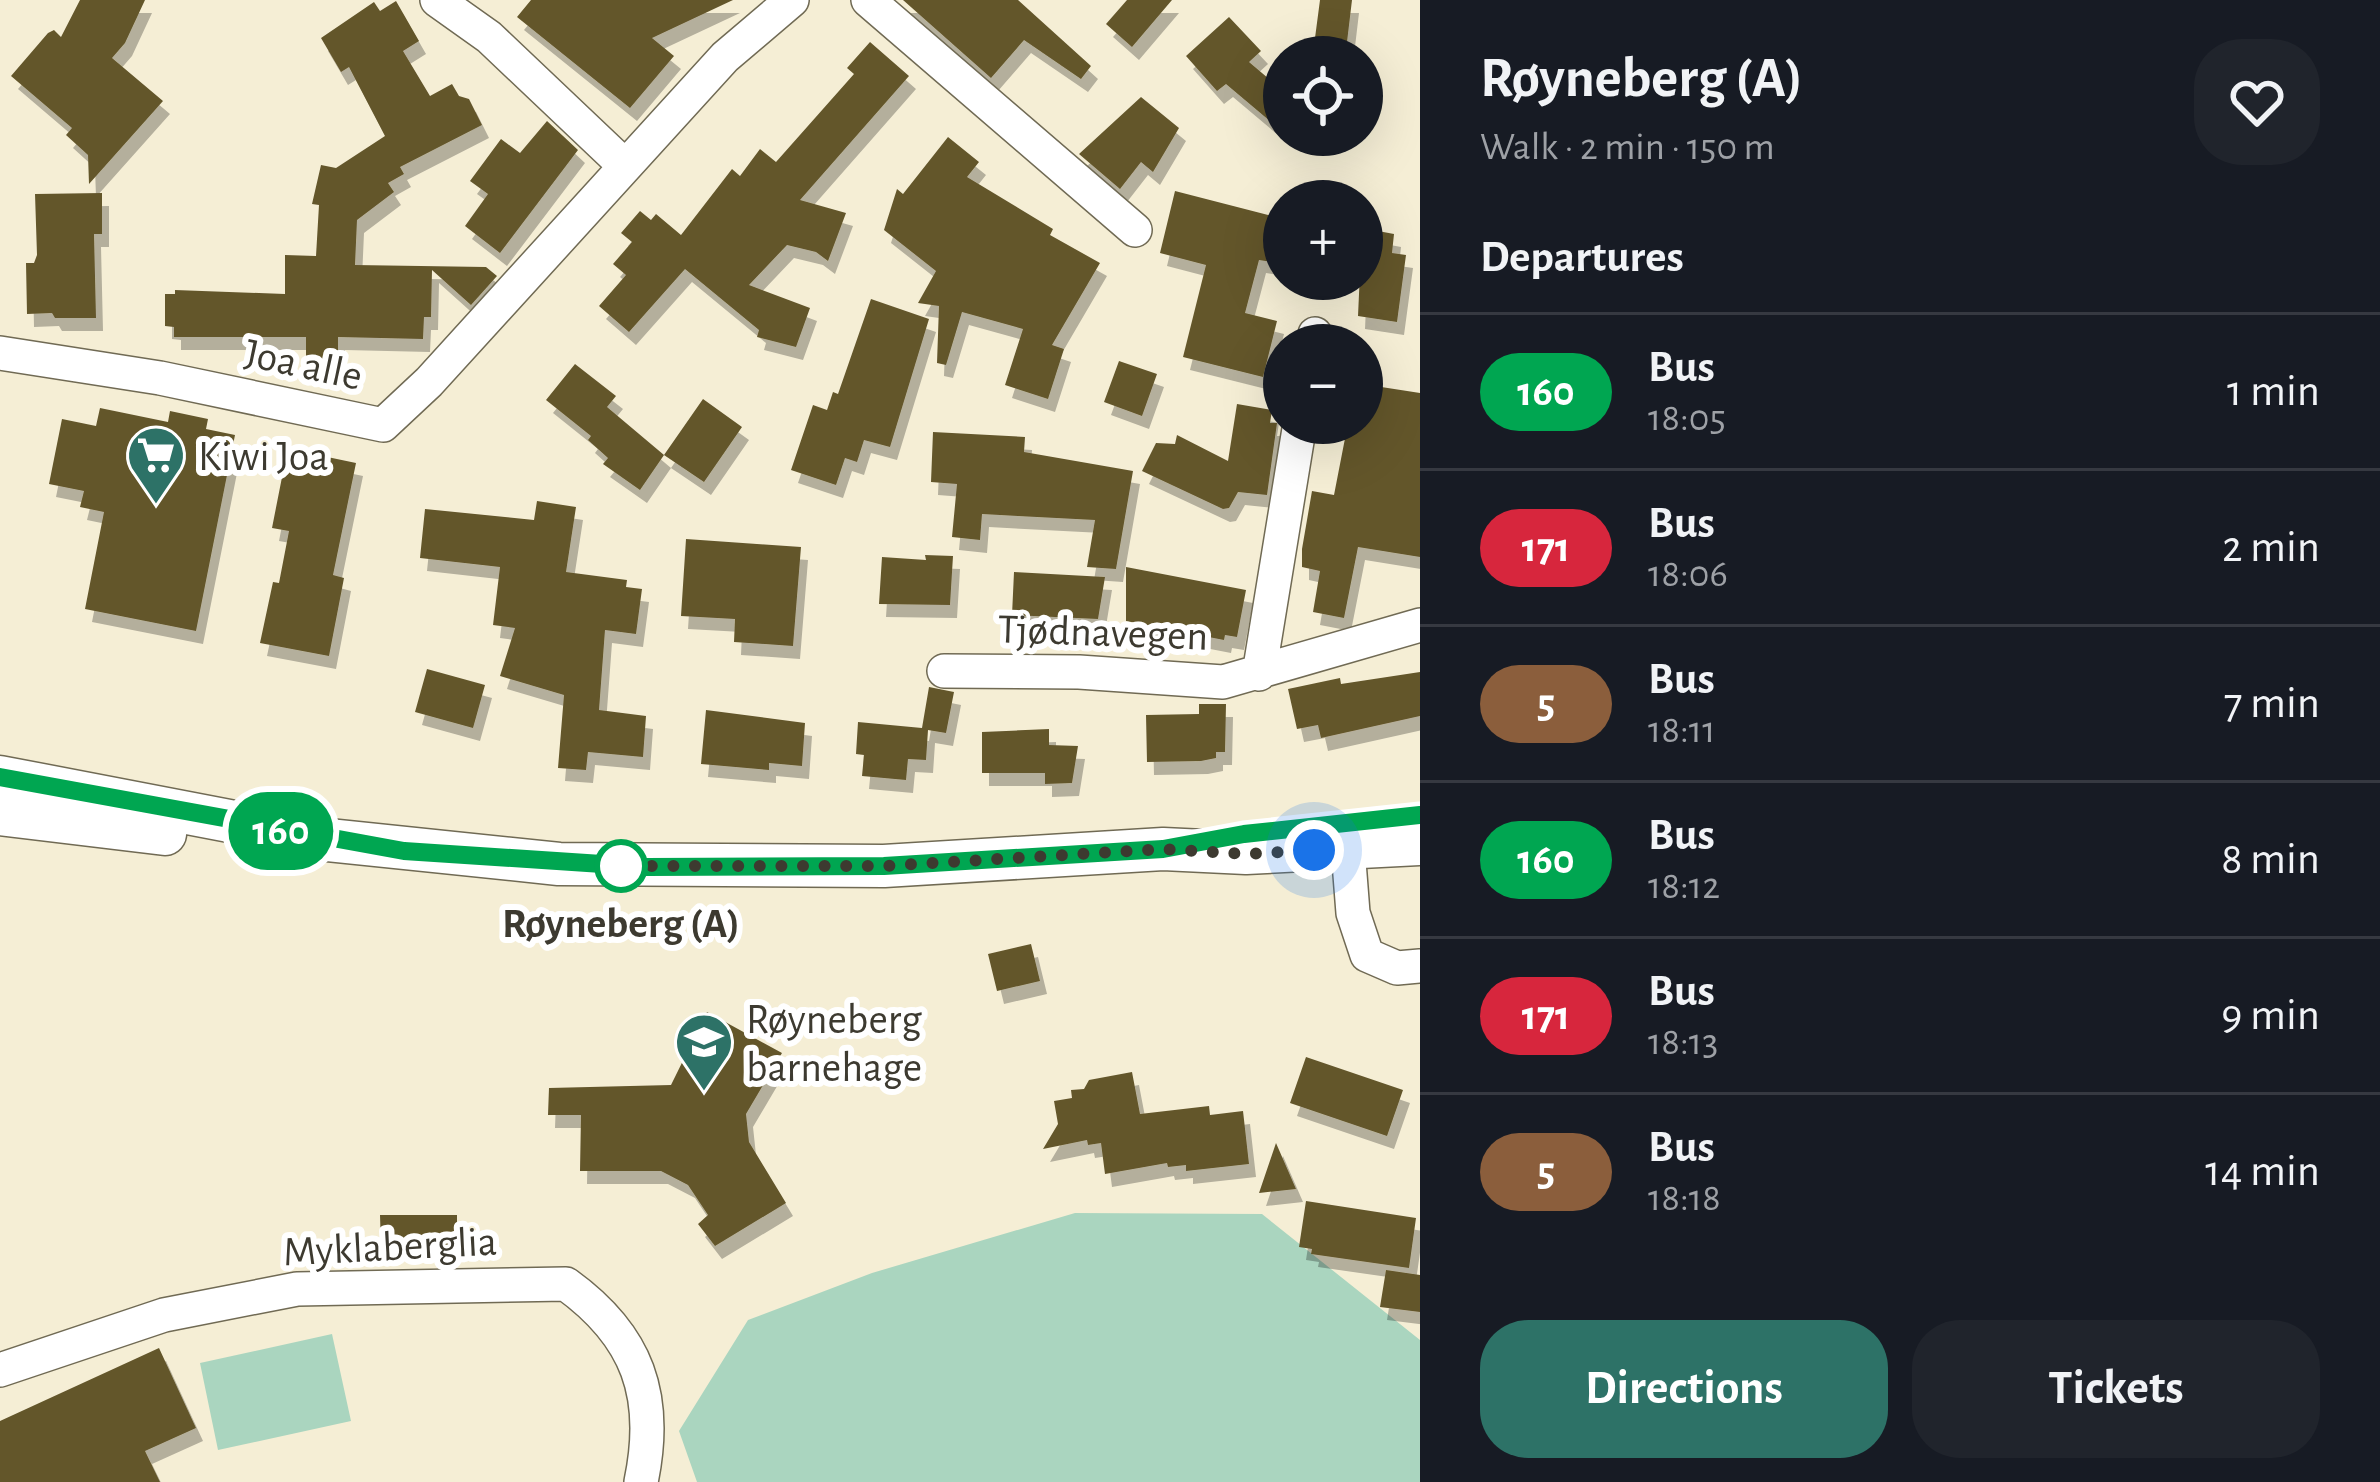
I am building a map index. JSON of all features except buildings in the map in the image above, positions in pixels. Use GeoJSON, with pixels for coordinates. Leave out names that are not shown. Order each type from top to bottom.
{"type":"FeatureCollection","features":[{"type":"Feature","properties":{"kind":"main road"},"geometry":{"type":"LineString","coordinates":[[0,777],[328,840]]}},
{"type":"Feature","properties":{"kind":"main road"},"geometry":{"type":"LineString","coordinates":[[0,814],[191,837],[328,840],[537,862],[647,867],[884,866],[1163,849],[1246,854],[1420,844]]}},
{"type":"Feature","properties":{"kind":"main road"},"geometry":{"type":"LineString","coordinates":[[1163,849],[1244,834],[1420,815]]}},
{"type":"Feature","properties":{"kind":"street"},"geometry":{"type":"LineString","coordinates":[[437,0],[489,37],[625,166]]}},
{"type":"Feature","properties":{"kind":"street","name":"Joa alle"},"geometry":{"type":"LineString","coordinates":[[0,352],[160,378],[382,425],[428,382],[725,57],[792,0]]}},
{"type":"Feature","properties":{"kind":"street"},"geometry":{"type":"LineString","coordinates":[[868,0],[1135,230]]}},
{"type":"Feature","properties":{"kind":"street","name":"Tjødnavegen"},"geometry":{"type":"LineString","coordinates":[[1259,674],[1297,444]]}},
{"type":"Feature","properties":{"kind":"street","name":"Tjødnavegen"},"geometry":{"type":"LineString","coordinates":[[944,671],[1079,672],[1223,682],[1420,625]]}},
{"type":"Feature","properties":{"kind":"street"},"geometry":{"type":"LineString","coordinates":[[1348,848],[1353,913],[1367,955],[1397,968],[1420,966]]}},
{"type":"Feature","properties":{"kind":"street","name":"Myklaberglia"},"geometry":{"type":"LineString","coordinates":[[0,1370],[164,1315],[297,1289],[566,1284],[597,1307],[628,1348],[645,1384],[647,1452],[641,1482]]}},
{"type":"Feature","properties":{"kind":"green space"},"geometry":{"type":"Polygon","coordinates":[[[1075,1213],[1262,1214],[1420,1340],[1420,1482],[697,1482],[679,1431],[748,1320],[872,1273],[1075,1213]]]}},
{"type":"Feature","properties":{"kind":"green space"},"geometry":{"type":"Polygon","coordinates":[[[332,1334],[351,1421],[218,1450],[200,1363],[332,1334]]]}},
{"type":"Feature","properties":{"kind":"bus line","name":"160"},"geometry":{"type":"LineString","coordinates":[[0,777],[404,851],[647,867],[884,866],[1163,849],[1244,834],[1420,815]]}},
{"type":"Feature","properties":{"kind":"place","name":"Kiwi Joa"},"geometry":{"type":"Point","coordinates":[156,506]}},
{"type":"Feature","properties":{"kind":"place","name":"Røyneberg (A)"},"geometry":{"type":"Point","coordinates":[621,866]}},
{"type":"Feature","properties":{"kind":"place","name":"Røyneberg barnehage"},"geometry":{"type":"Point","coordinates":[704,1093]}},
{"type":"Feature","properties":{"kind":"route"},"geometry":{"type":"LineString","coordinates":[[621,866],[604,866],[766,868],[884,866],[1163,849],[1246,854],[1314,850]]}}]}
